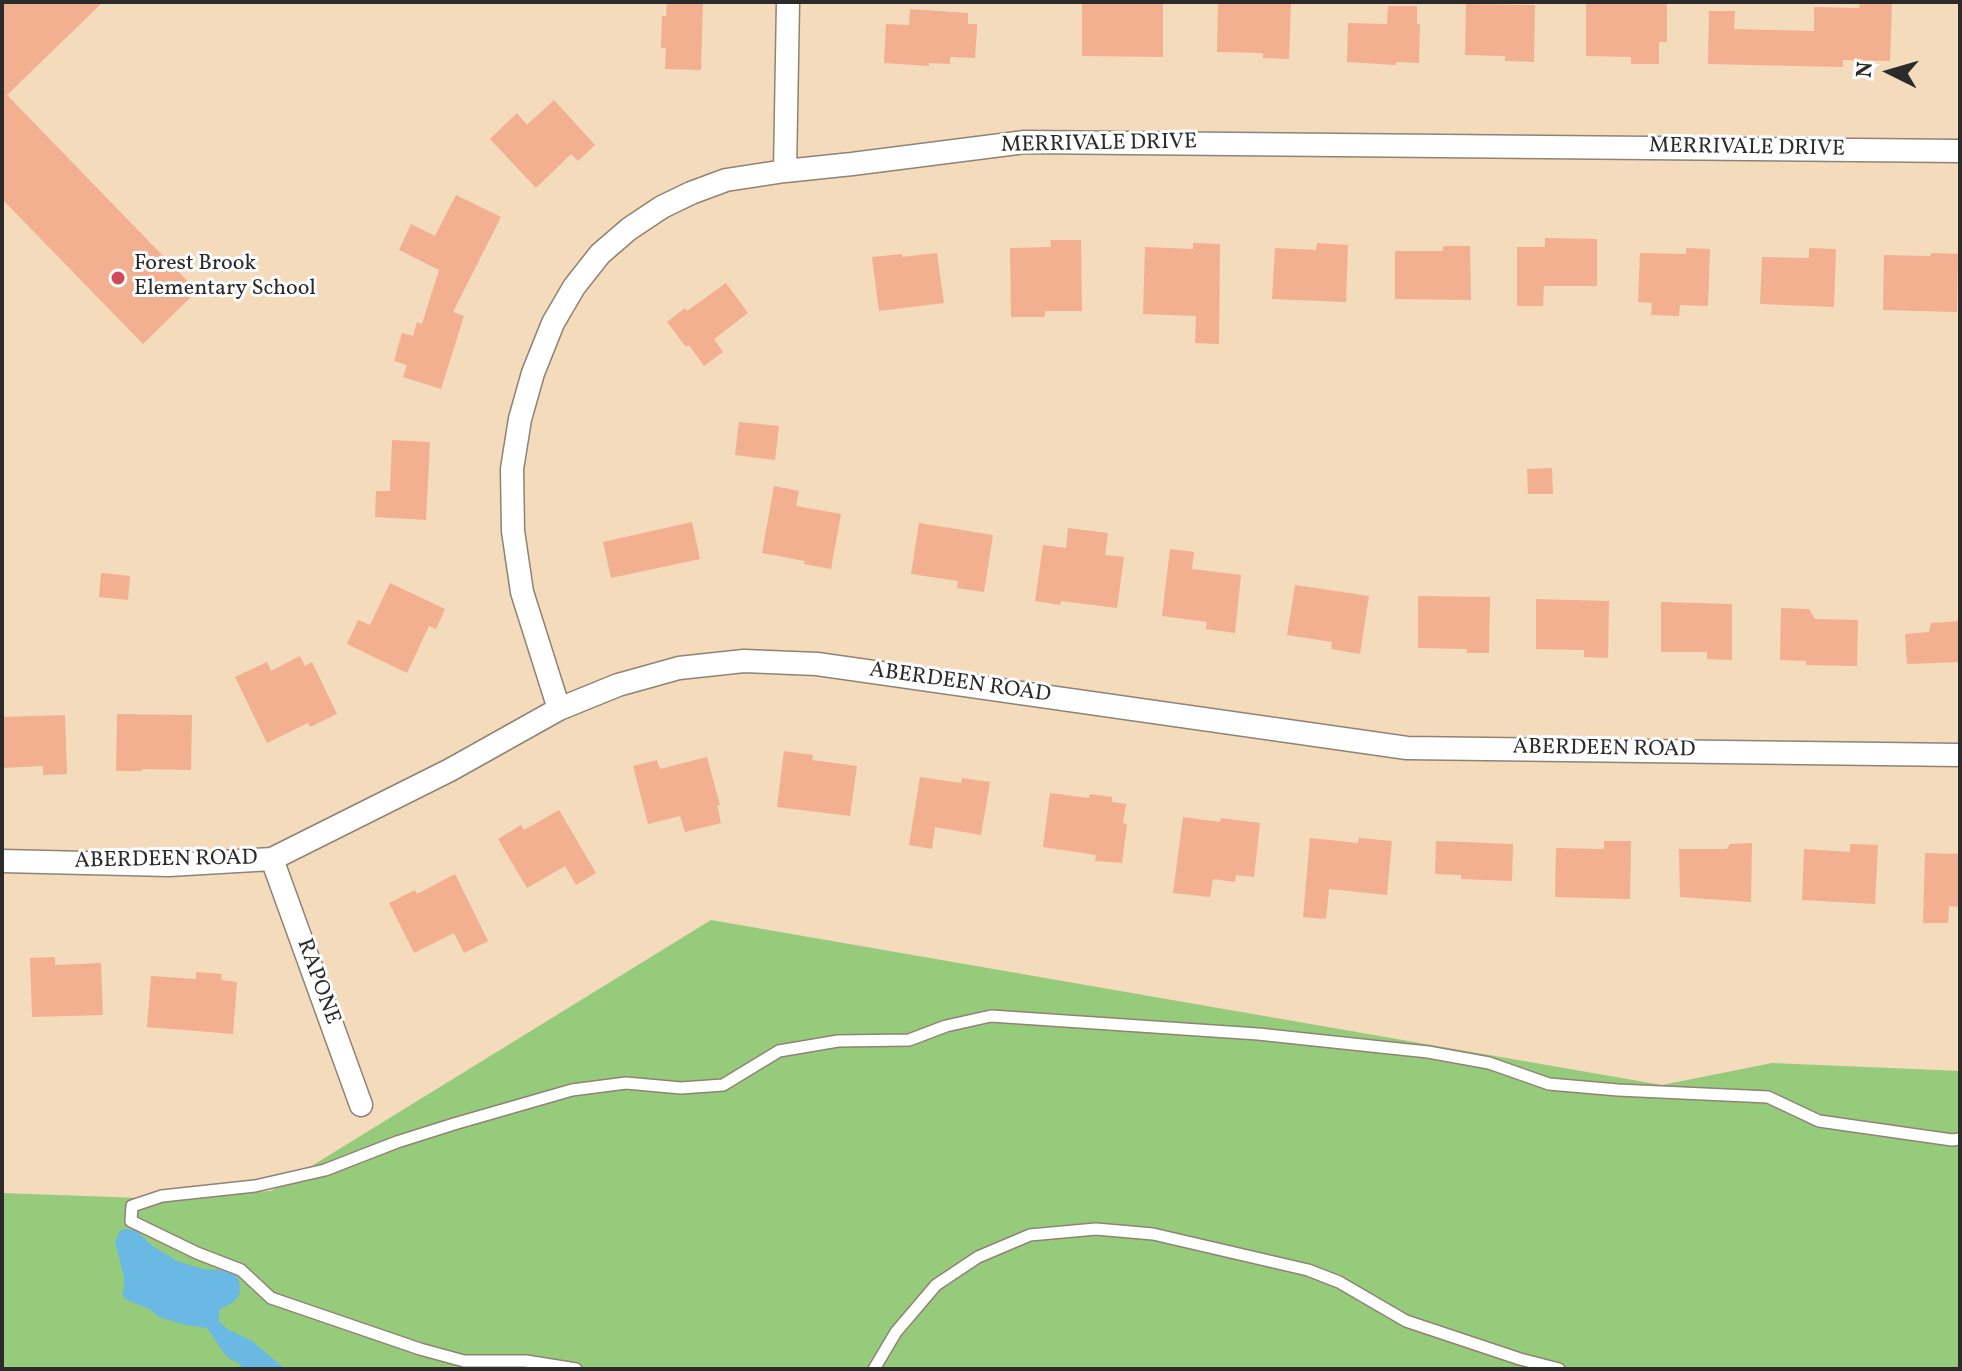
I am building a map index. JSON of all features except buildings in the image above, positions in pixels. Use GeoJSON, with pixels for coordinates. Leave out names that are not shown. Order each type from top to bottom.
{"type":"FeatureCollection","features":[{"type":"Feature","properties":{"kind":"street"},"geometry":{"type":"LineString","coordinates":[[785,171],[788,2]]}},
{"type":"Feature","properties":{"kind":"street","name":"MERRIVALE DRIVE"},"geometry":{"type":"LineString","coordinates":[[559,709],[522,592],[513,531],[512,469],[520,419],[533,373],[553,323],[574,287],[600,254],[629,229],[691,193],[726,180],[1025,142],[1960,151]]}},
{"type":"Feature","properties":{"kind":"street","name":"ABERDEEN ROAD"},"geometry":{"type":"LineString","coordinates":[[2,861],[169,865],[272,859],[450,770],[559,709],[618,685],[679,668],[744,661],[817,664],[1407,748],[1960,755]]}},
{"type":"Feature","properties":{"kind":"street","name":"RAPONE"},"geometry":{"type":"LineString","coordinates":[[272,859],[361,1105]]}},
{"type":"Feature","properties":{"kind":"lane"},"geometry":{"type":"LineString","coordinates":[[576,1369],[526,1361],[464,1361],[271,1298],[241,1270],[131,1221],[132,1206],[162,1196],[255,1186],[325,1170],[425,1133],[572,1090],[626,1083],[681,1088],[723,1085],[779,1051],[838,1041],[909,1040],[946,1026],[991,1016],[1258,1034],[1428,1052],[1489,1063],[1549,1084],[1768,1097],[1819,1121],[1956,1139]]}},
{"type":"Feature","properties":{"kind":"lane"},"geometry":{"type":"LineString","coordinates":[[874,1369],[896,1332],[936,1285],[978,1257],[1030,1235],[1096,1229],[1153,1234],[1308,1270],[1339,1282],[1406,1321],[1559,1369]]}},
{"type":"Feature","properties":{"kind":"green space"},"geometry":{"type":"Polygon","coordinates":[[[711,920],[1662,1085],[1772,1063],[1960,1071],[1960,1369],[2,1369],[2,1193],[140,1198],[271,1191],[711,920]]]}},
{"type":"Feature","properties":{"kind":"water"},"geometry":{"type":"Polygon","coordinates":[[[120,1231],[137,1231],[151,1245],[177,1261],[203,1269],[227,1271],[237,1277],[238,1297],[219,1310],[219,1321],[227,1329],[252,1341],[285,1369],[243,1369],[224,1353],[207,1328],[159,1317],[151,1310],[125,1299],[122,1293],[124,1277],[115,1242],[120,1231]]]}},
{"type":"Feature","properties":{"kind":"place","name":"Forest Brook Elementary School"},"geometry":{"type":"Point","coordinates":[118,278]}}]}
